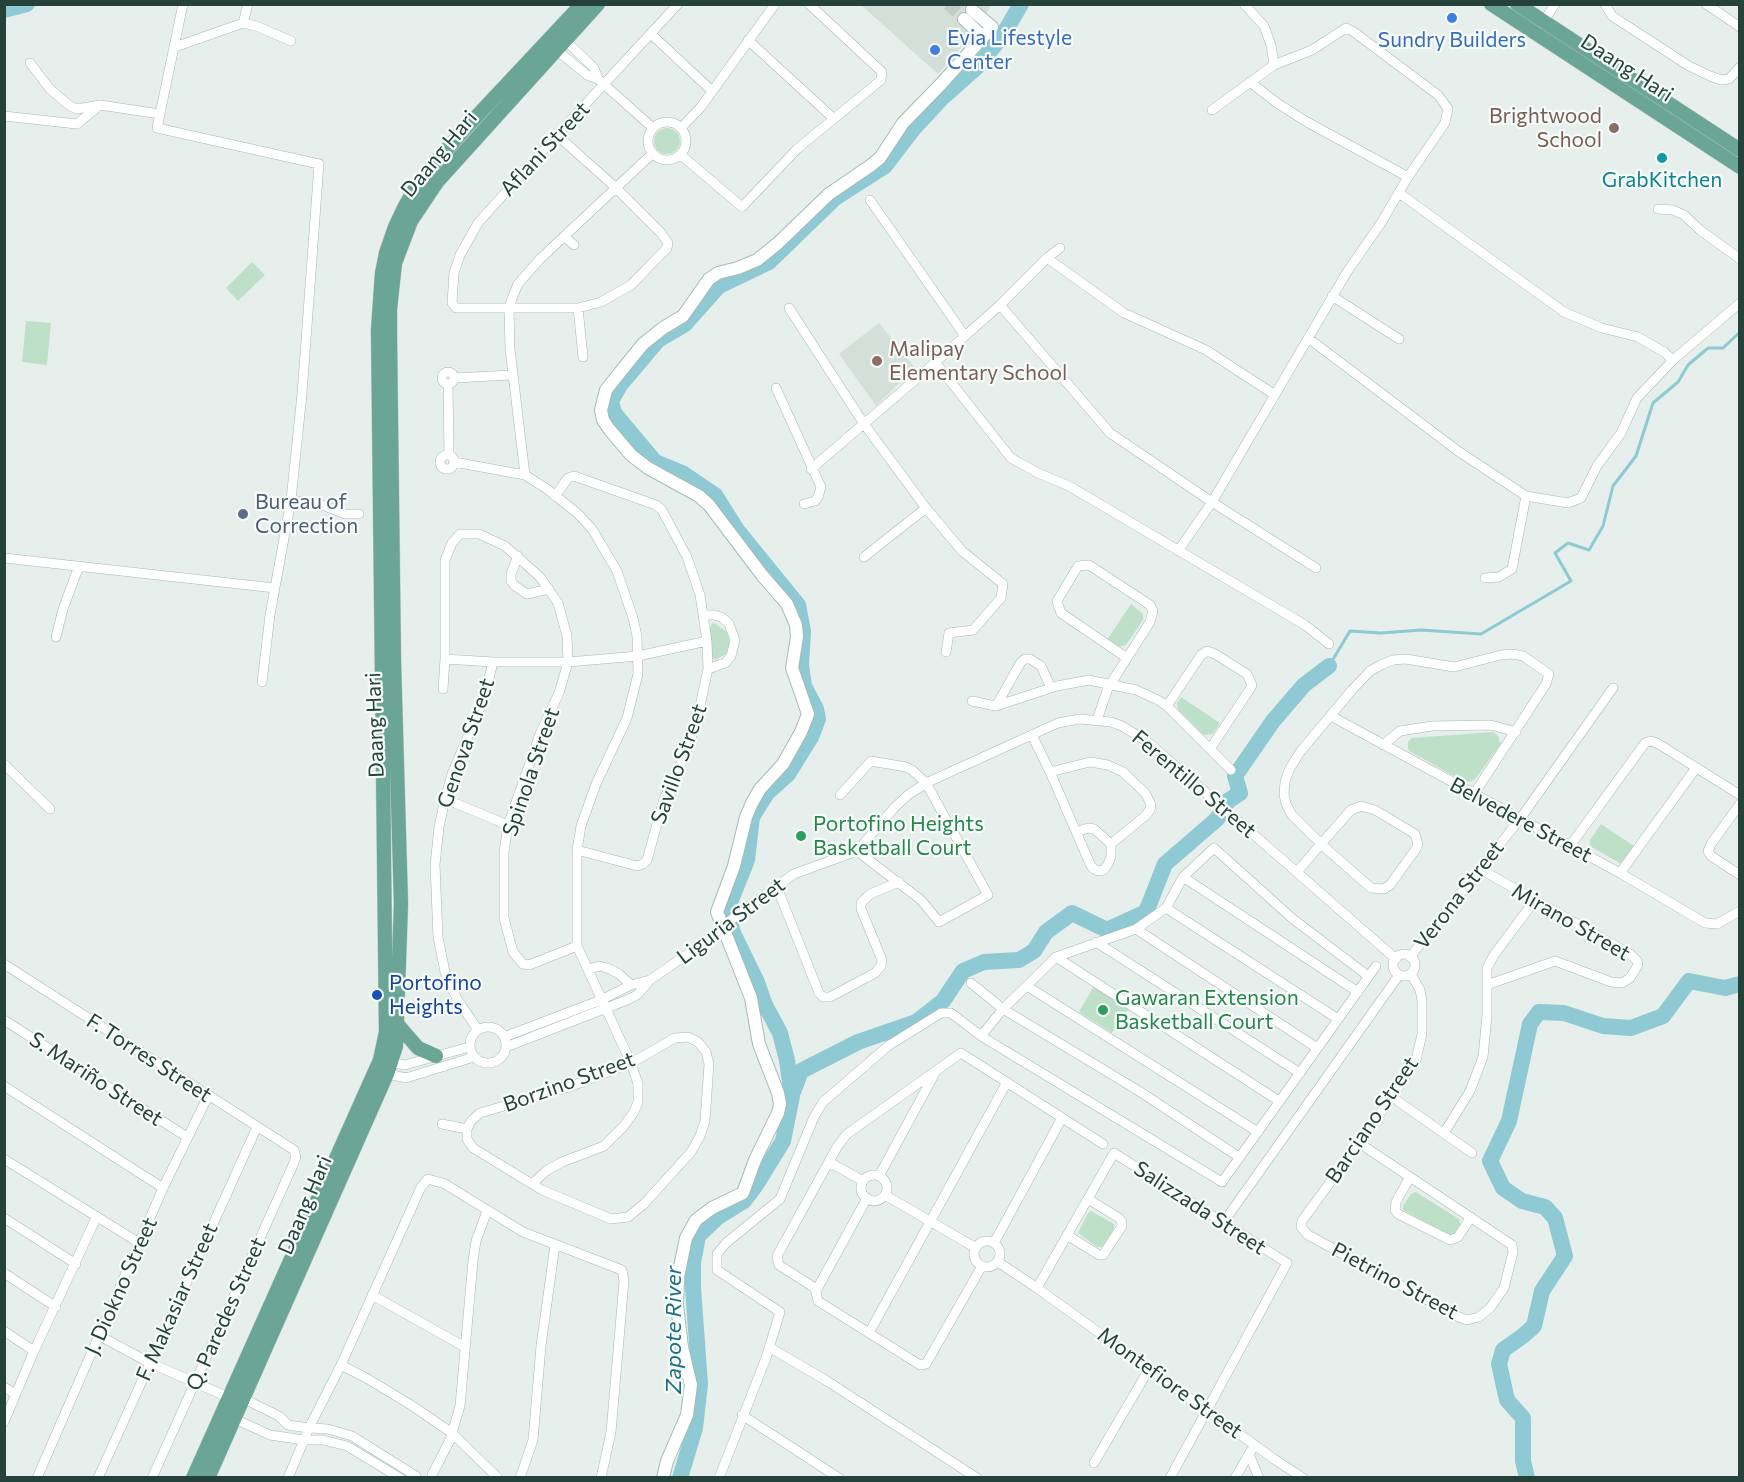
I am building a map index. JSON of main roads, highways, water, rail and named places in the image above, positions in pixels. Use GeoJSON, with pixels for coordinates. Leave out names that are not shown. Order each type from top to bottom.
{"type":"FeatureCollection","features":[{"type":"Feature","properties":{"kind":"main road","name":"Daang Hari"},"geometry":{"type":"LineString","coordinates":[[557,41],[582,4]]}},
{"type":"Feature","properties":{"kind":"main road","name":"Daang Hari"},"geometry":{"type":"LineString","coordinates":[[193,1478],[228,1397],[383,1067],[396,1046],[401,904],[388,663],[378,330],[381,273],[386,253],[395,227],[413,192],[462,132],[598,4]]}},
{"type":"Feature","properties":{"kind":"main road","name":"Daang Hari"},"geometry":{"type":"LineString","coordinates":[[1491,4],[1740,167]]}},
{"type":"Feature","properties":{"kind":"main road","name":"Daang Hari"},"geometry":{"type":"LineString","coordinates":[[1517,4],[1539,14],[1740,150]]}},
{"type":"Feature","properties":{"kind":"main road","name":"Daang Hari"},"geometry":{"type":"LineString","coordinates":[[208,1478],[361,1128],[383,1067],[387,1022],[388,663]]}},
{"type":"Feature","properties":{"kind":"main road"},"geometry":{"type":"LineString","coordinates":[[398,1025],[418,1048],[436,1056]]}},
{"type":"Feature","properties":{"kind":"waterway"},"geometry":{"type":"LineString","coordinates":[[4,10],[27,4]]}},
{"type":"Feature","properties":{"kind":"waterway","name":"Zapote River"},"geometry":{"type":"LineString","coordinates":[[680,1478],[695,1428],[700,1384],[693,1288],[693,1263],[698,1236],[718,1217],[744,1201],[756,1185],[783,1141],[792,1096],[787,1060],[780,1033],[733,933],[727,910],[747,860],[752,817],[767,793],[788,774],[811,737],[818,719],[816,709],[804,686],[801,665],[803,631],[798,605],[737,530],[715,495],[684,474],[655,462],[614,413],[611,401],[620,385],[658,340],[685,324],[719,286],[769,262],[835,198],[885,166],[914,128],[942,98],[978,66],[1003,35],[1021,4]]}},
{"type":"Feature","properties":{"kind":"waterway"},"geometry":{"type":"LineString","coordinates":[[1329,666],[1350,631],[1381,633],[1421,630],[1481,634],[1571,581],[1555,553],[1568,543],[1589,550],[1603,526],[1613,486],[1636,456],[1653,403],[1678,382],[1688,365],[1708,348],[1723,348],[1740,332]]}},
{"type":"Feature","properties":{"kind":"waterway"},"geometry":{"type":"LineString","coordinates":[[793,1092],[801,1071],[858,1042],[916,1022],[943,1001],[963,971],[984,962],[1019,960],[1034,951],[1046,932],[1072,913],[1107,930],[1146,912],[1165,864],[1217,819],[1228,801],[1240,793],[1235,776],[1273,721],[1304,685],[1329,666]]}},
{"type":"Feature","properties":{"kind":"waterway"},"geometry":{"type":"LineString","coordinates":[[1527,1478],[1523,1461],[1523,1418],[1507,1400],[1499,1364],[1503,1350],[1534,1326],[1542,1291],[1565,1256],[1555,1218],[1545,1207],[1522,1201],[1503,1188],[1490,1161],[1509,1121],[1530,1024],[1539,1012],[1564,1013],[1603,1026],[1631,1028],[1663,1016],[1689,981],[1725,988],[1740,984]]}},
{"type":"Feature","properties":{"kind":"tunnel"},"geometry":{"type":"LineString","coordinates":[[948,4],[964,19]]}},
{"type":"Feature","properties":{"kind":"place","name":"Sundry Builders"},"geometry":{"type":"Point","coordinates":[1452,18]}},
{"type":"Feature","properties":{"kind":"place","name":"Evia Lifestyle Center"},"geometry":{"type":"Point","coordinates":[935,50]}},
{"type":"Feature","properties":{"kind":"place","name":"Brightwood School"},"geometry":{"type":"Point","coordinates":[1614,128]}},
{"type":"Feature","properties":{"kind":"place","name":"GrabKitchen"},"geometry":{"type":"Point","coordinates":[1662,158]}},
{"type":"Feature","properties":{"kind":"place","name":"Malipay Elementary School"},"geometry":{"type":"Point","coordinates":[877,361]}},
{"type":"Feature","properties":{"kind":"place","name":"Bureau of Correction"},"geometry":{"type":"Point","coordinates":[243,514]}},
{"type":"Feature","properties":{"kind":"place","name":"Portofino Heights Basketball Court"},"geometry":{"type":"Point","coordinates":[801,836]}},
{"type":"Feature","properties":{"kind":"place","name":"Portofino Heights"},"geometry":{"type":"Point","coordinates":[377,995]}},
{"type":"Feature","properties":{"kind":"place","name":"Gawaran Extension Basketball Court"},"geometry":{"type":"Point","coordinates":[1103,1010]}}]}
